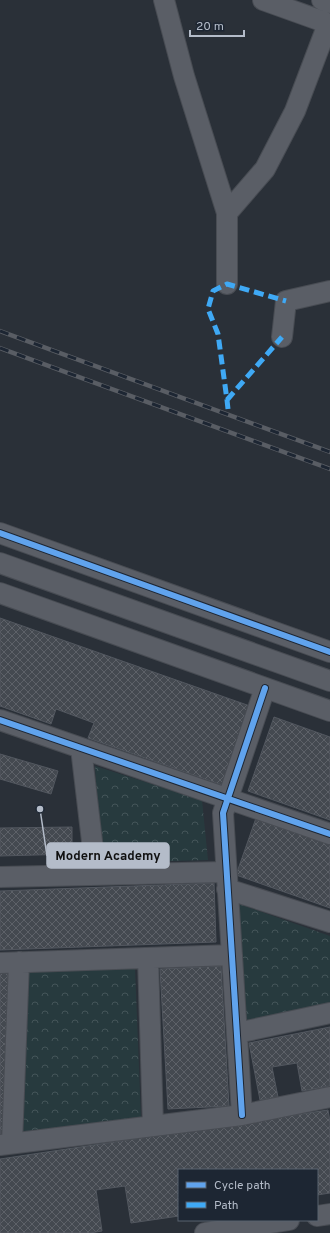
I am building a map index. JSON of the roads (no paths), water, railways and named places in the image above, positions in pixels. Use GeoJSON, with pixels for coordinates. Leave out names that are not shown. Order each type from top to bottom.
{"type":"FeatureCollection","features":[{"type":"Feature","properties":{"kind":"street"},"geometry":{"type":"LineString","coordinates":[[164,0],[184,76],[227,213],[227,284]]}},
{"type":"Feature","properties":{"kind":"street"},"geometry":{"type":"LineString","coordinates":[[227,213],[266,169],[295,111],[329,24],[263,0]]}},
{"type":"Feature","properties":{"kind":"street"},"geometry":{"type":"LineString","coordinates":[[322,0],[330,3]]}},
{"type":"Feature","properties":{"kind":"street"},"geometry":{"type":"LineString","coordinates":[[282,337],[286,301],[330,291]]}},
{"type":"Feature","properties":{"kind":"street"},"geometry":{"type":"LineString","coordinates":[[0,533],[330,652]]}},
{"type":"Feature","properties":{"kind":"street"},"geometry":{"type":"LineString","coordinates":[[0,563],[330,681]]}},
{"type":"Feature","properties":{"kind":"street"},"geometry":{"type":"LineString","coordinates":[[0,593],[330,711]]}},
{"type":"Feature","properties":{"kind":"street"},"geometry":{"type":"LineString","coordinates":[[242,1115],[222,813],[265,688]]}},
{"type":"Feature","properties":{"kind":"street"},"geometry":{"type":"LineString","coordinates":[[0,720],[330,834]]}},
{"type":"Feature","properties":{"kind":"street"},"geometry":{"type":"LineString","coordinates":[[81,748],[96,875]]}},
{"type":"Feature","properties":{"kind":"street"},"geometry":{"type":"LineString","coordinates":[[0,877],[96,875],[227,880],[330,922]]}},
{"type":"Feature","properties":{"kind":"street"},"geometry":{"type":"LineString","coordinates":[[232,955],[9,963],[6,1144],[242,1115],[330,1097]]}},
{"type":"Feature","properties":{"kind":"street"},"geometry":{"type":"LineString","coordinates":[[148,958],[153,1126]]}},
{"type":"Feature","properties":{"kind":"street"},"geometry":{"type":"LineString","coordinates":[[237,1033],[330,1013]]}},
{"type":"Feature","properties":{"kind":"street"},"geometry":{"type":"LineString","coordinates":[[318,1216],[330,1214]]}},
{"type":"Feature","properties":{"kind":"street"},"geometry":{"type":"LineString","coordinates":[[205,1233],[283,1221]]}},
{"type":"Feature","properties":{"kind":"railway"},"geometry":{"type":"LineString","coordinates":[[0,331],[330,452]]}},
{"type":"Feature","properties":{"kind":"railway"},"geometry":{"type":"LineString","coordinates":[[0,348],[330,469]]}},
{"type":"Feature","properties":{"kind":"place","name":"Modern Academy"},"geometry":{"type":"Point","coordinates":[40,809]}}]}
